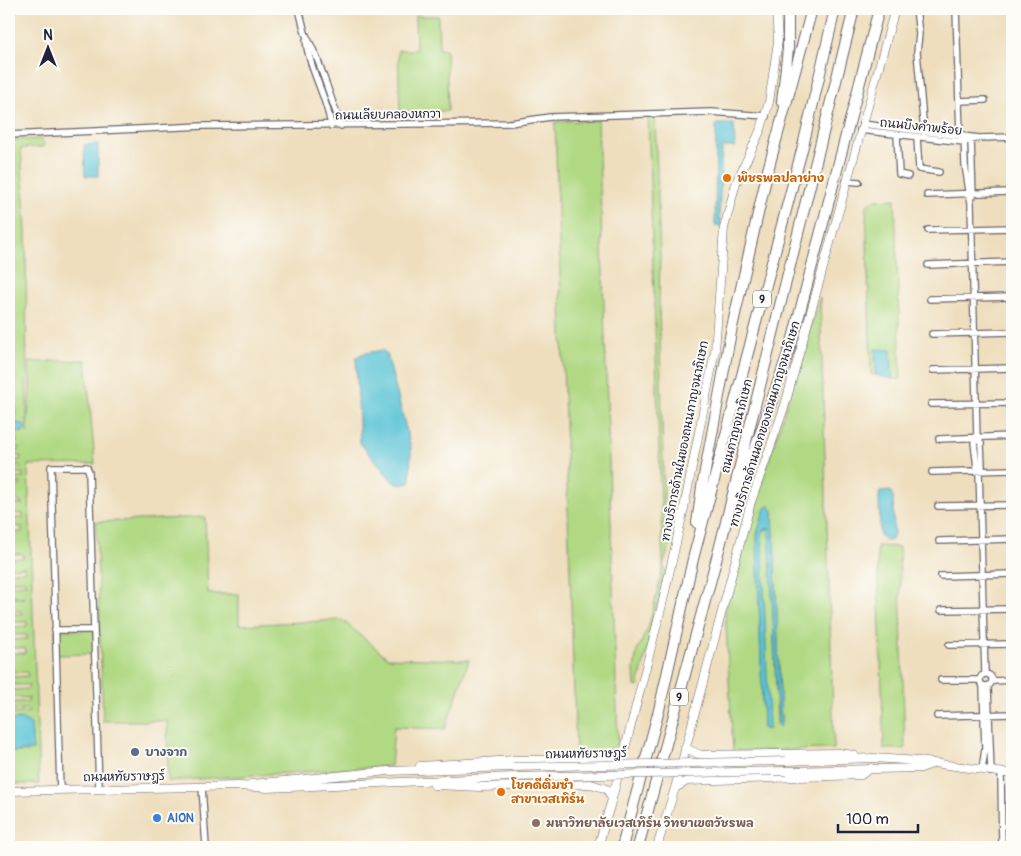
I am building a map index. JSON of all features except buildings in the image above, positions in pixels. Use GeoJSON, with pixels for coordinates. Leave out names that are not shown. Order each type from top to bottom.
{"type":"FeatureCollection","features":[{"type":"Feature","properties":{"kind":"highway"},"geometry":{"type":"LineString","coordinates":[[693,559],[702,487],[732,332],[780,123],[788,58],[788,9]]}},
{"type":"Feature","properties":{"kind":"highway"},"geometry":{"type":"LineString","coordinates":[[780,123],[790,94],[812,9]]}},
{"type":"Feature","properties":{"kind":"highway","name":"ถนนกาญจนาภิเษก"},"geometry":{"type":"LineString","coordinates":[[622,847],[659,710],[693,559],[803,146],[835,9]]}},
{"type":"Feature","properties":{"kind":"highway","name":"ถนนกาญจนาภิเษก"},"geometry":{"type":"LineString","coordinates":[[638,847],[720,546],[854,9]]}},
{"type":"Feature","properties":{"kind":"highway"},"geometry":{"type":"LineString","coordinates":[[720,546],[792,342],[879,9]]}},
{"type":"Feature","properties":{"kind":"main road","name":"ทางบริการด้านในของถนนกาญจนาภิเษก"},"geometry":{"type":"LineString","coordinates":[[598,847],[662,606],[698,445],[715,350],[724,228],[736,183],[766,116],[777,54],[776,9]]}},
{"type":"Feature","properties":{"kind":"main road","name":"ทางบริการด้านนอกของถนนกาญจนาภิเษก"},"geometry":{"type":"LineString","coordinates":[[657,847],[686,748],[751,502],[784,405],[895,9]]}},
{"type":"Feature","properties":{"kind":"main road"},"geometry":{"type":"LineString","coordinates":[[686,748],[701,755],[840,752],[873,758]]}},
{"type":"Feature","properties":{"kind":"main road"},"geometry":{"type":"LineString","coordinates":[[388,771],[437,763],[514,760],[606,760],[616,758],[625,750]]}},
{"type":"Feature","properties":{"kind":"main road"},"geometry":{"type":"LineString","coordinates":[[711,755],[704,764],[704,770],[711,780]]}},
{"type":"Feature","properties":{"kind":"main road","name":"ถนนหทัยราษฎร์"},"geometry":{"type":"LineString","coordinates":[[240,786],[267,781],[388,771],[873,758],[920,760],[932,764],[1012,774]]}},
{"type":"Feature","properties":{"kind":"main road","name":"ถนนหทัยราษฎร์"},"geometry":{"type":"LineString","coordinates":[[9,791],[240,786],[267,788],[513,777],[921,768],[932,764]]}},
{"type":"Feature","properties":{"kind":"main road"},"geometry":{"type":"LineString","coordinates":[[675,788],[687,781],[861,775],[871,768]]}},
{"type":"Feature","properties":{"kind":"main road"},"geometry":{"type":"LineString","coordinates":[[388,783],[480,787],[591,784],[607,789],[612,799]]}},
{"type":"Feature","properties":{"kind":"street"},"geometry":{"type":"LineString","coordinates":[[299,9],[308,54],[325,96],[331,126]]}},
{"type":"Feature","properties":{"kind":"street"},"geometry":{"type":"LineString","coordinates":[[916,9],[919,34],[917,52],[924,132]]}},
{"type":"Feature","properties":{"kind":"street"},"geometry":{"type":"LineString","coordinates":[[956,9],[959,101],[965,165],[971,193]]}},
{"type":"Feature","properties":{"kind":"street"},"geometry":{"type":"LineString","coordinates":[[305,33],[319,63],[341,126]]}},
{"type":"Feature","properties":{"kind":"street"},"geometry":{"type":"LineString","coordinates":[[959,101],[986,100]]}},
{"type":"Feature","properties":{"kind":"street","name":"ถนนเลียบคลองหกวา"},"geometry":{"type":"LineString","coordinates":[[9,135],[203,126],[510,123],[550,117],[711,112],[766,116]]}},
{"type":"Feature","properties":{"kind":"street","name":"ถนนบึงคำพร้อย"},"geometry":{"type":"LineString","coordinates":[[861,127],[962,135],[971,139]]}},
{"type":"Feature","properties":{"kind":"street","name":"ถนนบึงคำพร้อย"},"geometry":{"type":"LineString","coordinates":[[861,127],[897,135],[964,142],[979,138],[1012,137]]}},
{"type":"Feature","properties":{"kind":"street"},"geometry":{"type":"LineString","coordinates":[[897,135],[900,174],[908,176]]}},
{"type":"Feature","properties":{"kind":"street"},"geometry":{"type":"LineString","coordinates":[[918,138],[919,169],[939,172]]}},
{"type":"Feature","properties":{"kind":"street"},"geometry":{"type":"LineString","coordinates":[[971,139],[971,229],[977,438],[981,443],[982,467],[979,471],[985,674],[983,684],[991,772]]}},
{"type":"Feature","properties":{"kind":"street"},"geometry":{"type":"LineString","coordinates":[[965,165],[972,164]]}},
{"type":"Feature","properties":{"kind":"street"},"geometry":{"type":"LineString","coordinates":[[846,181],[859,182]]}},
{"type":"Feature","properties":{"kind":"street"},"geometry":{"type":"LineString","coordinates":[[927,195],[1009,192]]}},
{"type":"Feature","properties":{"kind":"street"},"geometry":{"type":"LineString","coordinates":[[928,230],[1012,228]]}},
{"type":"Feature","properties":{"kind":"street"},"geometry":{"type":"LineString","coordinates":[[928,265],[1012,262]]}},
{"type":"Feature","properties":{"kind":"street"},"geometry":{"type":"LineString","coordinates":[[930,299],[1012,297]]}},
{"type":"Feature","properties":{"kind":"street"},"geometry":{"type":"LineString","coordinates":[[932,334],[1012,332]]}},
{"type":"Feature","properties":{"kind":"street"},"geometry":{"type":"LineString","coordinates":[[933,370],[1012,368]]}},
{"type":"Feature","properties":{"kind":"street"},"geometry":{"type":"LineString","coordinates":[[931,404],[1012,403]]}},
{"type":"Feature","properties":{"kind":"street"},"geometry":{"type":"LineString","coordinates":[[939,439],[1012,436]]}},
{"type":"Feature","properties":{"kind":"street"},"geometry":{"type":"LineString","coordinates":[[60,790],[50,467],[88,467],[89,472],[99,789]]}},
{"type":"Feature","properties":{"kind":"street"},"geometry":{"type":"LineString","coordinates":[[932,472],[1012,470]]}},
{"type":"Feature","properties":{"kind":"street"},"geometry":{"type":"LineString","coordinates":[[938,506],[1012,505]]}},
{"type":"Feature","properties":{"kind":"street"},"geometry":{"type":"LineString","coordinates":[[938,541],[1012,539]]}},
{"type":"Feature","properties":{"kind":"street"},"geometry":{"type":"LineString","coordinates":[[940,576],[1012,574]]}},
{"type":"Feature","properties":{"kind":"street"},"geometry":{"type":"LineString","coordinates":[[940,610],[1012,609]]}},
{"type":"Feature","properties":{"kind":"street"},"geometry":{"type":"LineString","coordinates":[[55,630],[94,630]]}},
{"type":"Feature","properties":{"kind":"street"},"geometry":{"type":"LineString","coordinates":[[949,645],[1012,644]]}},
{"type":"Feature","properties":{"kind":"street"},"geometry":{"type":"LineString","coordinates":[[985,674],[991,676],[992,680]]}},
{"type":"Feature","properties":{"kind":"street"},"geometry":{"type":"LineString","coordinates":[[942,680],[983,684],[992,680],[1012,680]]}},
{"type":"Feature","properties":{"kind":"street"},"geometry":{"type":"LineString","coordinates":[[937,716],[1012,714]]}},
{"type":"Feature","properties":{"kind":"street"},"geometry":{"type":"LineString","coordinates":[[982,770],[988,749]]}},
{"type":"Feature","properties":{"kind":"street"},"geometry":{"type":"LineString","coordinates":[[1001,773],[1002,847]]}},
{"type":"Feature","properties":{"kind":"street"},"geometry":{"type":"LineString","coordinates":[[202,787],[206,847]]}},
{"type":"Feature","properties":{"kind":"green space"},"geometry":{"type":"Polygon","coordinates":[[[415,16],[438,16],[439,49],[446,49],[448,111],[400,112],[398,50],[416,50],[415,16]]]}},
{"type":"Feature","properties":{"kind":"green space"},"geometry":{"type":"Polygon","coordinates":[[[648,117],[655,117],[660,256],[659,305],[665,539],[671,539],[663,567],[648,117]]]}},
{"type":"Feature","properties":{"kind":"green space"},"geometry":{"type":"Polygon","coordinates":[[[598,120],[618,743],[604,754],[576,754],[555,122],[598,120]]]}},
{"type":"Feature","properties":{"kind":"green space"},"geometry":{"type":"Polygon","coordinates":[[[41,139],[44,144],[43,147],[21,148],[26,232],[27,433],[30,386],[29,362],[86,360],[95,464],[28,465],[39,784],[9,784],[9,752],[28,752],[23,719],[9,720],[9,714],[29,712],[28,709],[9,710],[9,702],[28,702],[29,698],[9,697],[9,690],[28,689],[29,685],[9,685],[9,677],[28,676],[27,672],[9,672],[9,653],[25,653],[25,648],[9,648],[9,640],[27,639],[27,635],[9,635],[9,627],[27,626],[27,622],[9,622],[9,614],[22,614],[21,611],[9,611],[9,598],[25,598],[9,594],[9,585],[26,584],[25,581],[9,581],[9,572],[25,571],[24,567],[9,568],[9,559],[24,558],[23,554],[9,554],[9,532],[22,532],[22,527],[9,526],[9,518],[23,518],[23,514],[9,513],[9,504],[23,504],[15,499],[9,499],[9,487],[20,486],[21,483],[9,483],[9,478],[23,478],[23,473],[9,474],[9,469],[21,468],[20,465],[9,465],[9,460],[20,460],[21,456],[9,456],[9,451],[19,451],[19,447],[9,448],[9,443],[17,442],[16,438],[9,438],[9,432],[23,432],[13,418],[15,415],[9,164],[14,164],[12,154],[9,154],[9,140],[41,139]]]}},
{"type":"Feature","properties":{"kind":"green space"},"geometry":{"type":"Polygon","coordinates":[[[895,199],[901,379],[892,379],[891,350],[876,350],[876,375],[871,375],[866,206],[874,200],[895,199]]]}},
{"type":"Feature","properties":{"kind":"green space"},"geometry":{"type":"Polygon","coordinates":[[[820,297],[834,749],[733,751],[725,609],[745,537],[820,297]],[[765,508],[757,534],[763,729],[768,729],[762,534],[764,530],[770,528],[777,724],[781,722],[773,511],[765,508]]]}},
{"type":"Feature","properties":{"kind":"green space"},"geometry":{"type":"Polygon","coordinates":[[[205,517],[208,594],[239,594],[239,625],[342,620],[388,658],[469,660],[445,729],[394,727],[391,766],[168,781],[167,721],[103,721],[96,522],[205,517]]]}},
{"type":"Feature","properties":{"kind":"green space"},"geometry":{"type":"Polygon","coordinates":[[[877,546],[899,547],[905,749],[884,749],[877,546]]]}},
{"type":"Feature","properties":{"kind":"green space"},"geometry":{"type":"Polygon","coordinates":[[[663,567],[666,569],[638,687],[635,686],[634,670],[637,651],[649,626],[663,567]]]}},
{"type":"Feature","properties":{"kind":"green space"},"geometry":{"type":"Polygon","coordinates":[[[55,630],[94,630],[95,654],[56,655],[55,630]]]}},
{"type":"Feature","properties":{"kind":"water"},"geometry":{"type":"Polygon","coordinates":[[[716,124],[734,124],[735,147],[722,147],[719,219],[721,220],[721,226],[715,225],[716,124]]]}},
{"type":"Feature","properties":{"kind":"water"},"geometry":{"type":"Polygon","coordinates":[[[98,144],[98,176],[85,176],[84,145],[98,144]]]}},
{"type":"Feature","properties":{"kind":"water"},"geometry":{"type":"Polygon","coordinates":[[[9,172],[15,415],[13,419],[16,423],[24,424],[23,432],[9,432],[9,172]]]}},
{"type":"Feature","properties":{"kind":"water"},"geometry":{"type":"Polygon","coordinates":[[[875,349],[891,350],[892,379],[876,375],[875,349]]]}},
{"type":"Feature","properties":{"kind":"water"},"geometry":{"type":"Polygon","coordinates":[[[382,350],[387,354],[411,448],[410,483],[402,485],[393,482],[360,443],[356,358],[361,354],[382,350]]]}},
{"type":"Feature","properties":{"kind":"water"},"geometry":{"type":"Polygon","coordinates":[[[890,491],[893,496],[894,534],[892,540],[886,541],[880,535],[879,495],[880,492],[890,491]]]}},
{"type":"Feature","properties":{"kind":"water"},"geometry":{"type":"Polygon","coordinates":[[[769,505],[773,511],[781,722],[780,727],[778,726],[769,528],[764,530],[762,534],[769,729],[763,729],[757,534],[765,508],[769,505]]]}},
{"type":"Feature","properties":{"kind":"water"},"geometry":{"type":"Polygon","coordinates":[[[23,719],[31,724],[33,750],[9,752],[9,720],[23,719]]]}},
{"type":"Feature","properties":{"kind":"place","name":"พิชรพลปลาย่าง"},"geometry":{"type":"Point","coordinates":[727,178]}},
{"type":"Feature","properties":{"kind":"place","name":"บางจาก"},"geometry":{"type":"Point","coordinates":[135,752]}},
{"type":"Feature","properties":{"kind":"place","name":"โชคดีติ่มซำ สาขาเวสเทิร์น"},"geometry":{"type":"Point","coordinates":[501,792]}},
{"type":"Feature","properties":{"kind":"place","name":"AION"},"geometry":{"type":"Point","coordinates":[157,818]}},
{"type":"Feature","properties":{"kind":"place","name":"มหาวิทยาลัยเวสเทิร์น วิทยาเขตวัชรพล"},"geometry":{"type":"Point","coordinates":[536,823]}}]}
